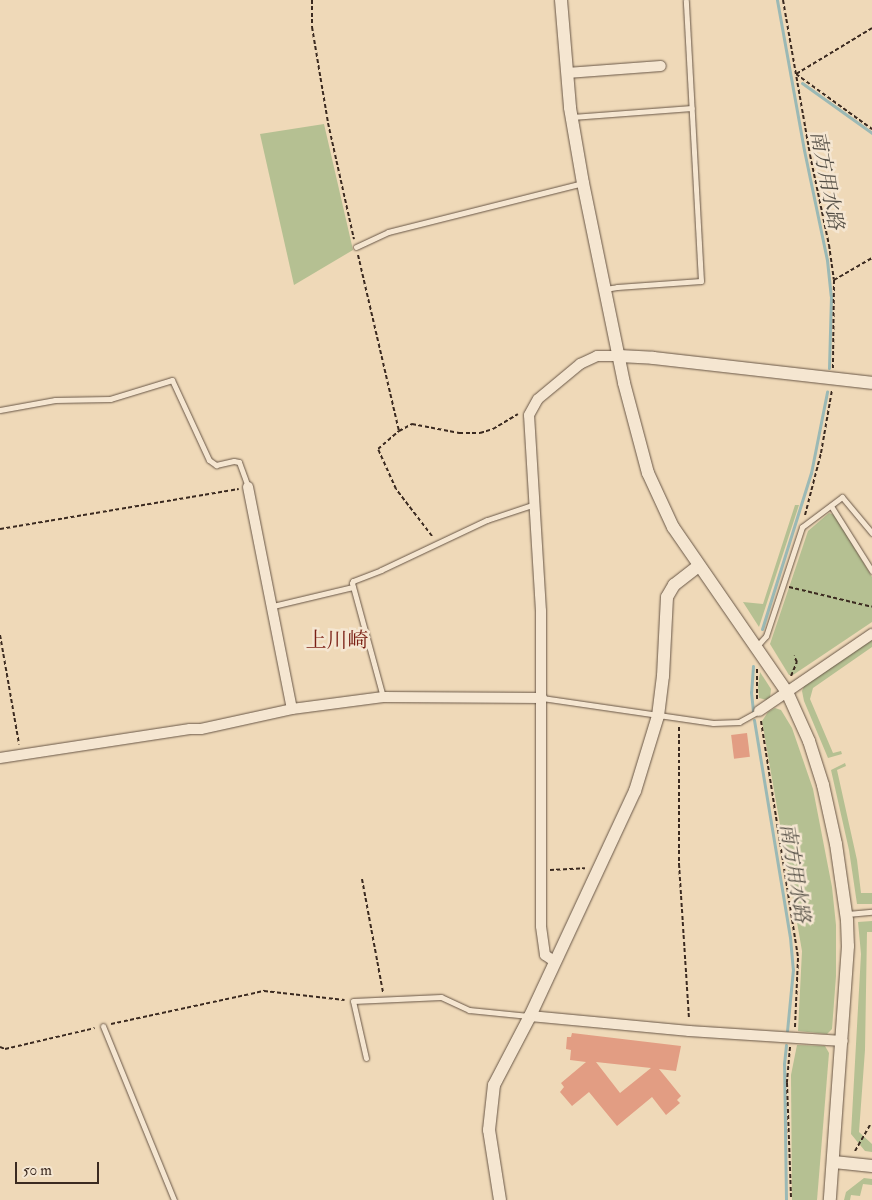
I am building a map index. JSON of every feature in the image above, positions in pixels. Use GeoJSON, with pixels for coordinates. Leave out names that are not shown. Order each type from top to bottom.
{"type":"FeatureCollection","features":[{"type":"Feature","properties":{"kind":"street"},"geometry":{"type":"LineString","coordinates":[[561,0],[572,117],[583,183],[632,420],[648,473],[666,515],[698,566],[787,692],[809,741],[824,785],[836,844],[846,914],[848,946],[843,1040],[830,1200]]}},
{"type":"Feature","properties":{"kind":"street"},"geometry":{"type":"LineString","coordinates":[[567,73],[661,66]]}},
{"type":"Feature","properties":{"kind":"street"},"geometry":{"type":"LineString","coordinates":[[554,962],[545,955],[544,950],[541,870],[542,698],[540,573],[529,411],[538,399],[580,364],[597,356],[653,358],[872,383]]}},
{"type":"Feature","properties":{"kind":"street"},"geometry":{"type":"LineString","coordinates":[[248,487],[292,709]]}},
{"type":"Feature","properties":{"kind":"street"},"geometry":{"type":"LineString","coordinates":[[500,1200],[489,1130],[494,1085],[530,1016],[638,784],[658,716],[663,676],[667,597],[674,585],[698,566]]}},
{"type":"Feature","properties":{"kind":"street"},"geometry":{"type":"LineString","coordinates":[[759,711],[872,634]]}},
{"type":"Feature","properties":{"kind":"street"},"geometry":{"type":"LineString","coordinates":[[0,758],[201,729],[292,709],[383,697],[542,698]]}},
{"type":"Feature","properties":{"kind":"street"},"geometry":{"type":"LineString","coordinates":[[530,1016],[689,1031],[843,1040]]}},
{"type":"Feature","properties":{"kind":"street"},"geometry":{"type":"LineString","coordinates":[[834,1162],[872,1166]]}},
{"type":"Feature","properties":{"kind":"lane"},"geometry":{"type":"LineString","coordinates":[[604,290],[617,286],[701,281],[686,0]]}},
{"type":"Feature","properties":{"kind":"lane"},"geometry":{"type":"LineString","coordinates":[[572,117],[692,108]]}},
{"type":"Feature","properties":{"kind":"lane"},"geometry":{"type":"LineString","coordinates":[[356,248],[388,232],[583,183]]}},
{"type":"Feature","properties":{"kind":"lane"},"geometry":{"type":"LineString","coordinates":[[0,410],[55,400],[110,400],[172,380],[209,460],[216,465],[234,461],[239,462],[248,487]]}},
{"type":"Feature","properties":{"kind":"lane"},"geometry":{"type":"LineString","coordinates":[[756,647],[766,636],[802,527],[842,497],[872,533]]}},
{"type":"Feature","properties":{"kind":"lane"},"geometry":{"type":"LineString","coordinates":[[383,697],[352,583],[355,579],[381,570],[487,520],[535,503]]}},
{"type":"Feature","properties":{"kind":"lane"},"geometry":{"type":"LineString","coordinates":[[832,506],[872,571]]}},
{"type":"Feature","properties":{"kind":"lane"},"geometry":{"type":"LineString","coordinates":[[273,606],[353,587]]}},
{"type":"Feature","properties":{"kind":"lane"},"geometry":{"type":"LineString","coordinates":[[542,698],[680,720],[734,723],[759,711]]}},
{"type":"Feature","properties":{"kind":"lane"},"geometry":{"type":"LineString","coordinates":[[846,914],[872,912]]}},
{"type":"Feature","properties":{"kind":"lane"},"geometry":{"type":"LineString","coordinates":[[366,1058],[353,1001],[441,997],[469,1010],[530,1016]]}},
{"type":"Feature","properties":{"kind":"lane"},"geometry":{"type":"LineString","coordinates":[[103,1026],[174,1200]]}},
{"type":"Feature","properties":{"kind":"path"},"geometry":{"type":"LineString","coordinates":[[312,0],[312,27],[328,123],[399,431]]}},
{"type":"Feature","properties":{"kind":"path"},"geometry":{"type":"LineString","coordinates":[[783,0],[830,245],[834,280],[833,380],[825,436],[802,527]]}},
{"type":"Feature","properties":{"kind":"path"},"geometry":{"type":"LineString","coordinates":[[796,74],[872,28]]}},
{"type":"Feature","properties":{"kind":"path"},"geometry":{"type":"LineString","coordinates":[[796,74],[872,129]]}},
{"type":"Feature","properties":{"kind":"path"},"geometry":{"type":"LineString","coordinates":[[834,280],[872,258]]}},
{"type":"Feature","properties":{"kind":"path"},"geometry":{"type":"LineString","coordinates":[[437,543],[396,489],[378,449],[399,431],[412,424],[459,433],[480,433],[493,429],[521,412],[529,411]]}},
{"type":"Feature","properties":{"kind":"path"},"geometry":{"type":"LineString","coordinates":[[0,529],[248,487]]}},
{"type":"Feature","properties":{"kind":"path"},"geometry":{"type":"LineString","coordinates":[[782,586],[872,607]]}},
{"type":"Feature","properties":{"kind":"path"},"geometry":{"type":"LineString","coordinates":[[0,635],[21,754]]}},
{"type":"Feature","properties":{"kind":"path"},"geometry":{"type":"LineString","coordinates":[[790,678],[797,662],[794,656]]}},
{"type":"Feature","properties":{"kind":"path"},"geometry":{"type":"LineString","coordinates":[[766,662],[756,671],[756,692],[798,958],[798,986],[787,1083],[791,1200]]}},
{"type":"Feature","properties":{"kind":"path"},"geometry":{"type":"LineString","coordinates":[[680,720],[679,864],[689,1031]]}},
{"type":"Feature","properties":{"kind":"path"},"geometry":{"type":"LineString","coordinates":[[541,870],[600,868]]}},
{"type":"Feature","properties":{"kind":"path"},"geometry":{"type":"LineString","coordinates":[[362,879],[384,999]]}},
{"type":"Feature","properties":{"kind":"path"},"geometry":{"type":"LineString","coordinates":[[0,1047],[5,1050],[264,990],[353,1001]]}},
{"type":"Feature","properties":{"kind":"path"},"geometry":{"type":"LineString","coordinates":[[855,1151],[870,1125]]}},
{"type":"Feature","properties":{"kind":"green space"},"geometry":{"type":"Polygon","coordinates":[[[324,124],[353,250],[294,285],[260,134],[324,124]]]}},
{"type":"Feature","properties":{"kind":"green space"},"geometry":{"type":"Polygon","coordinates":[[[795,505],[799,505],[759,627],[743,602],[763,604],[795,505]]]}},
{"type":"Feature","properties":{"kind":"green space"},"geometry":{"type":"Polygon","coordinates":[[[829,513],[835,515],[872,577],[872,622],[793,675],[789,675],[770,644],[808,531],[829,513]]]}},
{"type":"Feature","properties":{"kind":"green space"},"geometry":{"type":"Polygon","coordinates":[[[872,640],[872,647],[813,688],[810,699],[833,753],[841,751],[842,754],[828,758],[804,701],[802,691],[804,686],[872,640]]]}},
{"type":"Feature","properties":{"kind":"green space"},"geometry":{"type":"Polygon","coordinates":[[[760,672],[771,689],[770,698],[767,700],[759,698],[760,672]]]}},
{"type":"Feature","properties":{"kind":"green space"},"geometry":{"type":"Polygon","coordinates":[[[775,708],[781,710],[792,728],[813,789],[832,887],[836,925],[836,976],[832,1029],[827,1034],[798,1031],[802,951],[762,721],[768,712],[775,708]]]}},
{"type":"Feature","properties":{"kind":"green space"},"geometry":{"type":"Polygon","coordinates":[[[845,763],[846,766],[837,770],[857,860],[861,893],[872,893],[872,904],[857,904],[849,850],[831,770],[845,763]]]}},
{"type":"Feature","properties":{"kind":"green space"},"geometry":{"type":"Polygon","coordinates":[[[872,921],[872,932],[867,932],[865,1050],[859,1132],[872,1144],[872,1152],[865,1151],[851,1134],[861,954],[858,922],[872,921]]]}},
{"type":"Feature","properties":{"kind":"green space"},"geometry":{"type":"Polygon","coordinates":[[[797,1045],[825,1046],[829,1053],[817,1200],[792,1200],[791,1075],[797,1045]]]}},
{"type":"Feature","properties":{"kind":"green space"},"geometry":{"type":"Polygon","coordinates":[[[864,1178],[872,1179],[872,1185],[863,1184],[860,1196],[851,1195],[850,1200],[844,1200],[846,1192],[864,1178]]]}},
{"type":"Feature","properties":{"kind":"building"},"geometry":{"type":"Polygon","coordinates":[[[747,733],[750,757],[734,759],[731,735],[747,733]]]}},
{"type":"Feature","properties":{"kind":"building"},"geometry":{"type":"Polygon","coordinates":[[[572,1033],[681,1046],[676,1071],[659,1069],[681,1096],[677,1100],[680,1103],[666,1115],[652,1097],[617,1126],[589,1092],[572,1106],[560,1092],[564,1087],[561,1083],[586,1062],[570,1060],[571,1050],[566,1049],[567,1037],[571,1037],[572,1033]],[[596,1062],[620,1093],[651,1068],[596,1062]]]}},
{"type":"Feature","properties":{"kind":"waterway","name":"南方用水路"},"geometry":{"type":"LineString","coordinates":[[777,0],[804,150],[827,260],[831,296],[829,368]]}},
{"type":"Feature","properties":{"kind":"waterway"},"geometry":{"type":"LineString","coordinates":[[802,83],[872,133]]}},
{"type":"Feature","properties":{"kind":"waterway","name":"南方用水路"},"geometry":{"type":"LineString","coordinates":[[762,629],[811,473],[827,392]]}},
{"type":"Feature","properties":{"kind":"waterway","name":"南方用水路"},"geometry":{"type":"LineString","coordinates":[[753,666],[751,692],[753,711]]}},
{"type":"Feature","properties":{"kind":"waterway","name":"南方用水路"},"geometry":{"type":"LineString","coordinates":[[754,720],[790,937],[793,969],[787,1031]]}},
{"type":"Feature","properties":{"kind":"waterway","name":"南方用水路"},"geometry":{"type":"LineString","coordinates":[[786,1045],[784,1064],[786,1200]]}},
{"type":"Feature","properties":{"kind":"district","name":"上川崎"},"geometry":{"type":"Point","coordinates":[337,641]}}]}
